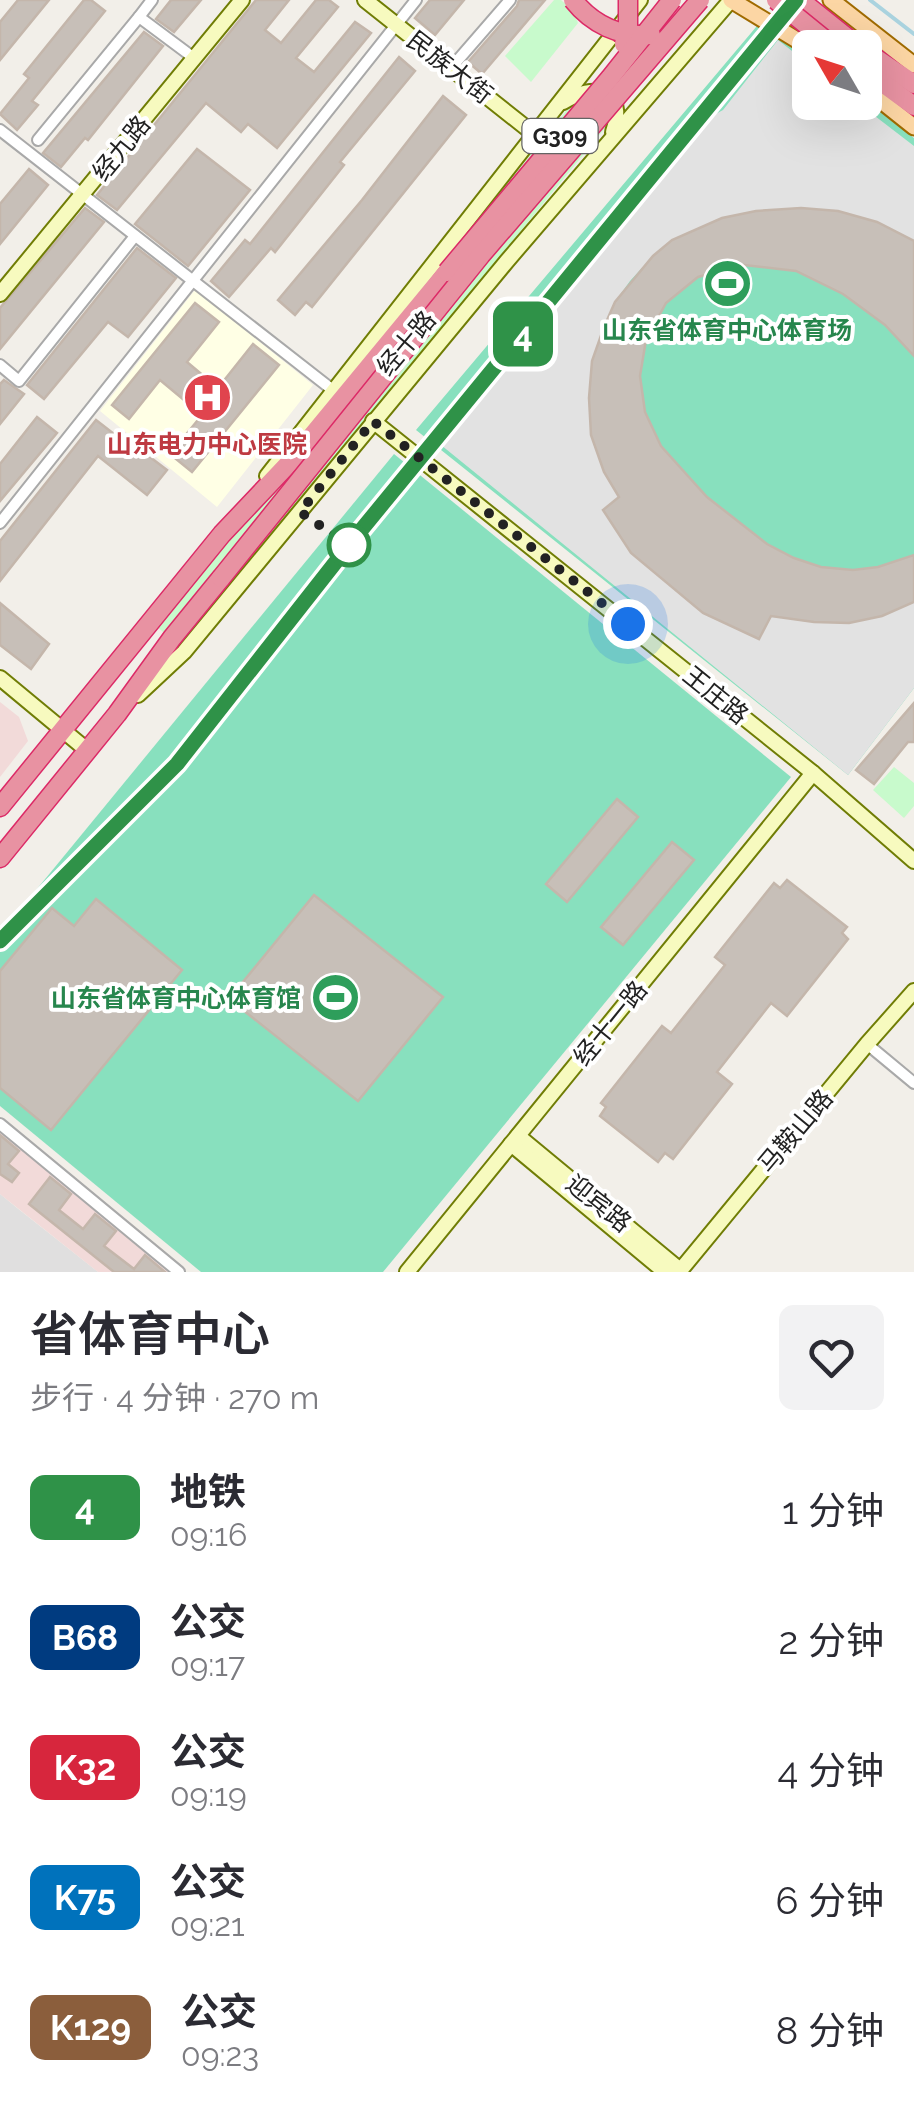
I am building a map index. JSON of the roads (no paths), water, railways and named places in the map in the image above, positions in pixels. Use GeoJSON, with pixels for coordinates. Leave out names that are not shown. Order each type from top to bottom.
{"type":"FeatureCollection","features":[{"type":"Feature","properties":{"kind":"highway"},"geometry":{"type":"LineString","coordinates":[[573,0],[598,24],[643,36],[676,25],[695,6]]}},
{"type":"Feature","properties":{"kind":"highway"},"geometry":{"type":"LineString","coordinates":[[610,78],[622,53],[628,0]]}},
{"type":"Feature","properties":{"kind":"highway","name":"经十路"},"geometry":{"type":"LineString","coordinates":[[0,807],[222,534],[291,462],[672,0]]}},
{"type":"Feature","properties":{"kind":"highway"},"geometry":{"type":"LineString","coordinates":[[776,0],[813,30]]}},
{"type":"Feature","properties":{"kind":"highway"},"geometry":{"type":"LineString","coordinates":[[800,0],[838,30]]}},
{"type":"Feature","properties":{"kind":"highway","name":"经十路"},"geometry":{"type":"LineString","coordinates":[[0,858],[117,714],[172,638],[482,255],[695,6]]}},
{"type":"Feature","properties":{"kind":"highway"},"geometry":{"type":"LineString","coordinates":[[882,62],[914,84]]}},
{"type":"Feature","properties":{"kind":"highway"},"geometry":{"type":"LineString","coordinates":[[882,82],[914,106]]}},
{"type":"Feature","properties":{"kind":"main road","name":"经九路"},"geometry":{"type":"LineString","coordinates":[[0,294],[242,0]]}},
{"type":"Feature","properties":{"kind":"main road","name":"民族大街"},"geometry":{"type":"LineString","coordinates":[[365,0],[534,134]]}},
{"type":"Feature","properties":{"kind":"main road","name":"经十路"},"geometry":{"type":"LineString","coordinates":[[222,534],[640,0]]}},
{"type":"Feature","properties":{"kind":"main road","name":"经十路"},"geometry":{"type":"LineString","coordinates":[[117,714],[184,652],[373,421],[731,0]]}},
{"type":"Feature","properties":{"kind":"main road"},"geometry":{"type":"LineString","coordinates":[[731,0],[792,37]]}},
{"type":"Feature","properties":{"kind":"main road"},"geometry":{"type":"LineString","coordinates":[[831,0],[914,65]]}},
{"type":"Feature","properties":{"kind":"main road"},"geometry":{"type":"LineString","coordinates":[[556,106],[587,92],[602,92],[612,98],[618,115],[606,146]]}},
{"type":"Feature","properties":{"kind":"main road"},"geometry":{"type":"LineString","coordinates":[[882,102],[914,127]]}},
{"type":"Feature","properties":{"kind":"main road","name":"王庄路"},"geometry":{"type":"LineString","coordinates":[[373,421],[814,773],[914,861]]}},
{"type":"Feature","properties":{"kind":"main road"},"geometry":{"type":"LineString","coordinates":[[0,678],[88,751]]}},
{"type":"Feature","properties":{"kind":"main road","name":"经十一路"},"geometry":{"type":"LineString","coordinates":[[407,1272],[814,773]]}},
{"type":"Feature","properties":{"kind":"main road","name":"马鞍山路"},"geometry":{"type":"LineString","coordinates":[[675,1271],[914,991]]}},
{"type":"Feature","properties":{"kind":"main road","name":"迎宾路"},"geometry":{"type":"LineString","coordinates":[[514,1140],[675,1271]]}},
{"type":"Feature","properties":{"kind":"street"},"geometry":{"type":"LineString","coordinates":[[38,140],[152,0]]}},
{"type":"Feature","properties":{"kind":"street"},"geometry":{"type":"LineString","coordinates":[[0,522],[416,0]]}},
{"type":"Feature","properties":{"kind":"street"},"geometry":{"type":"LineString","coordinates":[[451,68],[510,0]]}},
{"type":"Feature","properties":{"kind":"street"},"geometry":{"type":"LineString","coordinates":[[139,16],[194,58]]}},
{"type":"Feature","properties":{"kind":"street"},"geometry":{"type":"LineString","coordinates":[[0,130],[334,391]]}},
{"type":"Feature","properties":{"kind":"street"},"geometry":{"type":"LineString","coordinates":[[0,365],[19,381],[136,236]]}},
{"type":"Feature","properties":{"kind":"street"},"geometry":{"type":"LineString","coordinates":[[867,1044],[914,1084]]}},
{"type":"Feature","properties":{"kind":"street"},"geometry":{"type":"LineString","coordinates":[[0,1124],[179,1272]]}},
{"type":"Feature","properties":{"kind":"waterway"},"geometry":{"type":"LineString","coordinates":[[870,0],[914,34]]}},
{"type":"Feature","properties":{"kind":"metro line","name":"4"},"geometry":{"type":"LineString","coordinates":[[0,941],[177,764],[353,540],[796,0]]}},
{"type":"Feature","properties":{"kind":"place","name":"山东省体育中心体育场"},"geometry":{"type":"Point","coordinates":[727,284]}},
{"type":"Feature","properties":{"kind":"place","name":"山东电力中心医院"},"geometry":{"type":"Point","coordinates":[207,398]}},
{"type":"Feature","properties":{"kind":"place","name":"山东省体育中心体育馆"},"geometry":{"type":"Point","coordinates":[336,998]}}]}
